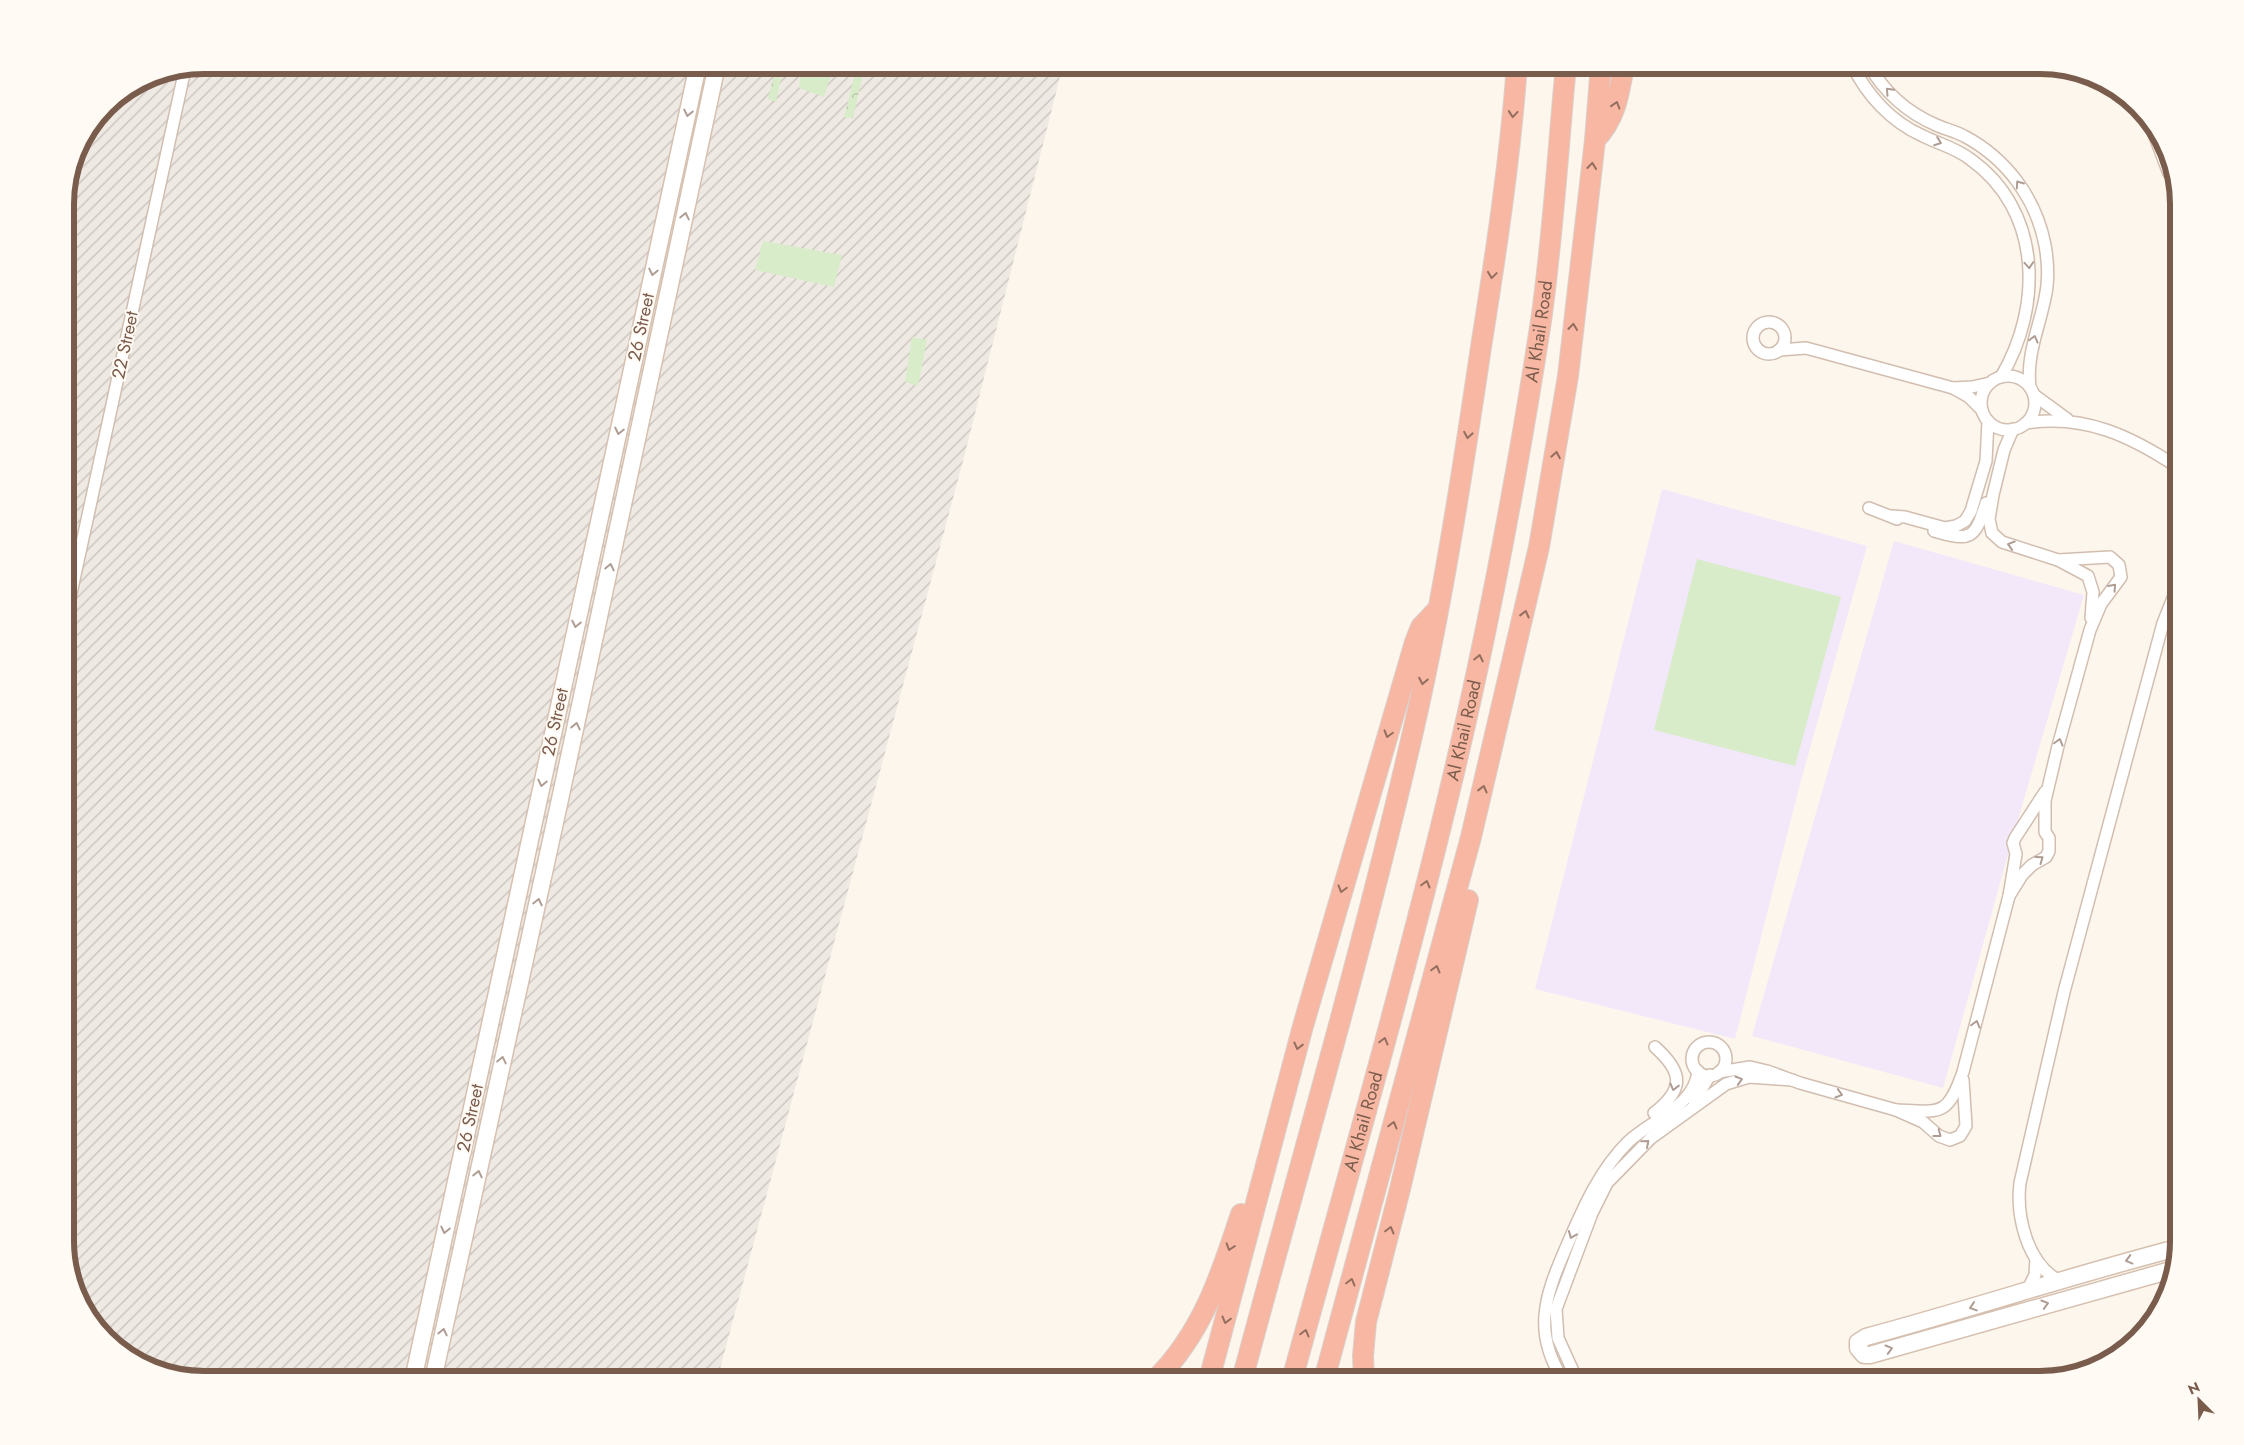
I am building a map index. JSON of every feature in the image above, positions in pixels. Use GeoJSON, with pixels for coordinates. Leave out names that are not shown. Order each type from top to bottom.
{"type":"FeatureCollection","features":[{"type":"Feature","properties":{"kind":"highway"},"geometry":{"type":"LineString","coordinates":[[1244,1371],[1373,896],[1410,745],[1438,610],[1472,409],[1510,154],[1516,74]]}},
{"type":"Feature","properties":{"kind":"highway","name":"Al Khail Road"},"geometry":{"type":"LineString","coordinates":[[1294,1371],[1429,875],[1452,782],[1485,630],[1524,422],[1541,317],[1565,74]]}},
{"type":"Feature","properties":{"kind":"highway"},"geometry":{"type":"LineString","coordinates":[[1326,1371],[1471,837],[1527,603],[1550,490],[1568,376],[1600,74]]}},
{"type":"Feature","properties":{"kind":"highway"},"geometry":{"type":"LineString","coordinates":[[1594,140],[1614,114],[1622,74]]}},
{"type":"Feature","properties":{"kind":"highway"},"geometry":{"type":"LineString","coordinates":[[1211,1371],[1303,1026],[1415,642],[1421,627],[1438,610]]}},
{"type":"Feature","properties":{"kind":"highway"},"geometry":{"type":"LineString","coordinates":[[1364,1371],[1363,1348],[1366,1322],[1402,1181],[1474,874],[1476,855],[1471,837]]}},
{"type":"Feature","properties":{"kind":"highway"},"geometry":{"type":"LineString","coordinates":[[1163,1371],[1179,1353],[1209,1305],[1220,1279],[1264,1142],[1279,1121]]}},
{"type":"Feature","properties":{"kind":"street","name":"26 Street"},"geometry":{"type":"LineString","coordinates":[[415,1371],[696,74]]}},
{"type":"Feature","properties":{"kind":"street","name":"26 Street"},"geometry":{"type":"LineString","coordinates":[[435,1371],[715,74]]}},
{"type":"Feature","properties":{"kind":"street"},"geometry":{"type":"LineString","coordinates":[[1858,74],[1870,94],[1888,113],[1921,136],[1960,152],[1991,177],[2008,198],[2025,234],[2029,260],[2029,300],[2023,328],[2013,355],[2001,377],[1990,383],[1954,388]]}},
{"type":"Feature","properties":{"kind":"street"},"geometry":{"type":"LineString","coordinates":[[1876,74],[1884,87],[1903,105],[1926,120],[1974,142],[1997,159],[2015,179],[2029,200],[2042,234],[2048,270],[2045,297],[2030,356],[2033,413],[2026,423]]}},
{"type":"Feature","properties":{"kind":"street","name":"22 Street"},"geometry":{"type":"LineString","coordinates":[[74,580],[184,75]]}},
{"type":"Feature","properties":{"kind":"street"},"geometry":{"type":"LineString","coordinates":[[1806,348],[1778,324],[1766,322],[1755,328],[1752,336],[1756,348],[1763,353],[1771,354],[1779,350],[1806,348],[1954,388],[1969,397],[1982,410],[1988,421],[2000,428],[2013,429],[2026,423],[2069,420],[2106,430],[2134,441],[2170,463]]}},
{"type":"Feature","properties":{"kind":"street"},"geometry":{"type":"LineString","coordinates":[[1779,350],[1785,341],[1783,330]]}},
{"type":"Feature","properties":{"kind":"street"},"geometry":{"type":"LineString","coordinates":[[2001,377],[2020,379],[2032,391],[2069,420]]}},
{"type":"Feature","properties":{"kind":"street"},"geometry":{"type":"LineString","coordinates":[[1982,410],[1982,395],[1990,383]]}},
{"type":"Feature","properties":{"kind":"street"},"geometry":{"type":"LineString","coordinates":[[1892,516],[1905,517],[1946,528],[1956,526],[1965,521],[1971,511],[1986,461],[1988,421]]}},
{"type":"Feature","properties":{"kind":"street"},"geometry":{"type":"LineString","coordinates":[[2013,429],[2004,450],[1993,495],[1989,524],[1995,537],[2002,542],[2058,560],[2084,574],[2090,581],[2093,597],[2090,630]]}},
{"type":"Feature","properties":{"kind":"street"},"geometry":{"type":"LineString","coordinates":[[1869,508],[1903,522],[1950,536],[1966,536],[1977,530],[1986,502],[1993,495]]}},
{"type":"Feature","properties":{"kind":"street"},"geometry":{"type":"LineString","coordinates":[[2009,896],[2022,875],[2046,857],[2049,851],[2050,844],[2045,832],[2044,815],[2047,790],[2090,630],[2101,604],[2121,577],[2120,565],[2116,560],[2104,556],[2058,560]]}},
{"type":"Feature","properties":{"kind":"street"},"geometry":{"type":"LineString","coordinates":[[582,600],[590,608],[601,609]]}},
{"type":"Feature","properties":{"kind":"street"},"geometry":{"type":"LineString","coordinates":[[2058,1280],[2045,1271],[2036,1258],[2020,1216],[2019,1191],[2021,1175],[2075,948],[2163,623],[2170,606]]}},
{"type":"Feature","properties":{"kind":"street"},"geometry":{"type":"LineString","coordinates":[[1896,1110],[1927,1112],[1942,1109],[1952,1098],[1963,1072],[2009,896],[2016,854],[2013,843],[2047,790]]}},
{"type":"Feature","properties":{"kind":"street"},"geometry":{"type":"LineString","coordinates":[[1558,1371],[1549,1352],[1545,1335],[1547,1299],[1552,1281],[1592,1191],[1606,1169],[1628,1142],[1684,1100],[1694,1086],[1698,1071],[1693,1063],[1694,1053],[1700,1045],[1708,1042],[1718,1044],[1724,1051],[1726,1060],[1682,1114]]}},
{"type":"Feature","properties":{"kind":"street"},"geometry":{"type":"LineString","coordinates":[[1592,1191],[1591,1185],[1594,1175],[1610,1150],[1664,1105],[1674,1092],[1676,1076],[1674,1068],[1666,1056],[1655,1047]]}},
{"type":"Feature","properties":{"kind":"street"},"geometry":{"type":"LineString","coordinates":[[1698,1071],[1714,1074],[1741,1068],[1758,1068],[1792,1080],[1896,1110],[1924,1122],[1944,1139],[1955,1139],[1960,1136],[1966,1126],[1967,1121],[1963,1104],[1963,1072]]}},
{"type":"Feature","properties":{"kind":"street"},"geometry":{"type":"LineString","coordinates":[[1573,1371],[1558,1338],[1556,1310],[1592,1214],[1607,1183],[1640,1148],[1715,1090],[1737,1080],[1762,1077],[1792,1080]]}},
{"type":"Feature","properties":{"kind":"street"},"geometry":{"type":"LineString","coordinates":[[1580,1371],[1564,1334],[1562,1309],[1614,1177]]}},
{"type":"Feature","properties":{"kind":"street"},"geometry":{"type":"LineString","coordinates":[[2167,1271],[1870,1355],[1861,1354],[1858,1348],[1858,1342],[1863,1338],[2170,1249]]}},
{"type":"Feature","properties":{"kind":"street"},"geometry":{"type":"LineString","coordinates":[[2028,1289],[2035,1275],[2036,1258]]}},
{"type":"Feature","properties":{"kind":"shaded area"},"geometry":{"type":"Polygon","coordinates":[[[204,74],[1061,74],[963,461],[719,1371],[204,1371],[170,1367],[146,1358],[118,1339],[101,1320],[87,1299],[76,1267],[74,1250],[74,195],[78,170],[87,146],[112,112],[139,91],[154,84],[178,76],[204,74]]]}},
{"type":"Feature","properties":{"kind":"shaded area"},"geometry":{"type":"Polygon","coordinates":[[[1662,489],[1867,546],[1800,784],[1735,1039],[1535,989],[1662,489]]]}},
{"type":"Feature","properties":{"kind":"shaded area"},"geometry":{"type":"Polygon","coordinates":[[[1894,541],[2084,595],[2014,833],[1943,1088],[1752,1036],[1894,541]]]}},
{"type":"Feature","properties":{"kind":"green space"},"geometry":{"type":"Polygon","coordinates":[[[774,74],[782,74],[776,102],[768,99],[774,74]]]}},
{"type":"Feature","properties":{"kind":"green space"},"geometry":{"type":"Polygon","coordinates":[[[801,74],[831,74],[824,97],[799,88],[801,74]]]}},
{"type":"Feature","properties":{"kind":"green space"},"geometry":{"type":"Polygon","coordinates":[[[855,74],[863,74],[853,118],[844,117],[855,74]]]}},
{"type":"Feature","properties":{"kind":"green space"},"geometry":{"type":"Polygon","coordinates":[[[763,241],[842,255],[834,287],[755,270],[763,241]]]}},
{"type":"Feature","properties":{"kind":"green space"},"geometry":{"type":"Polygon","coordinates":[[[912,337],[927,340],[918,386],[905,382],[912,337]]]}},
{"type":"Feature","properties":{"kind":"green space"},"geometry":{"type":"Polygon","coordinates":[[[1697,559],[1841,597],[1795,766],[1654,730],[1697,559]]]}}]}
